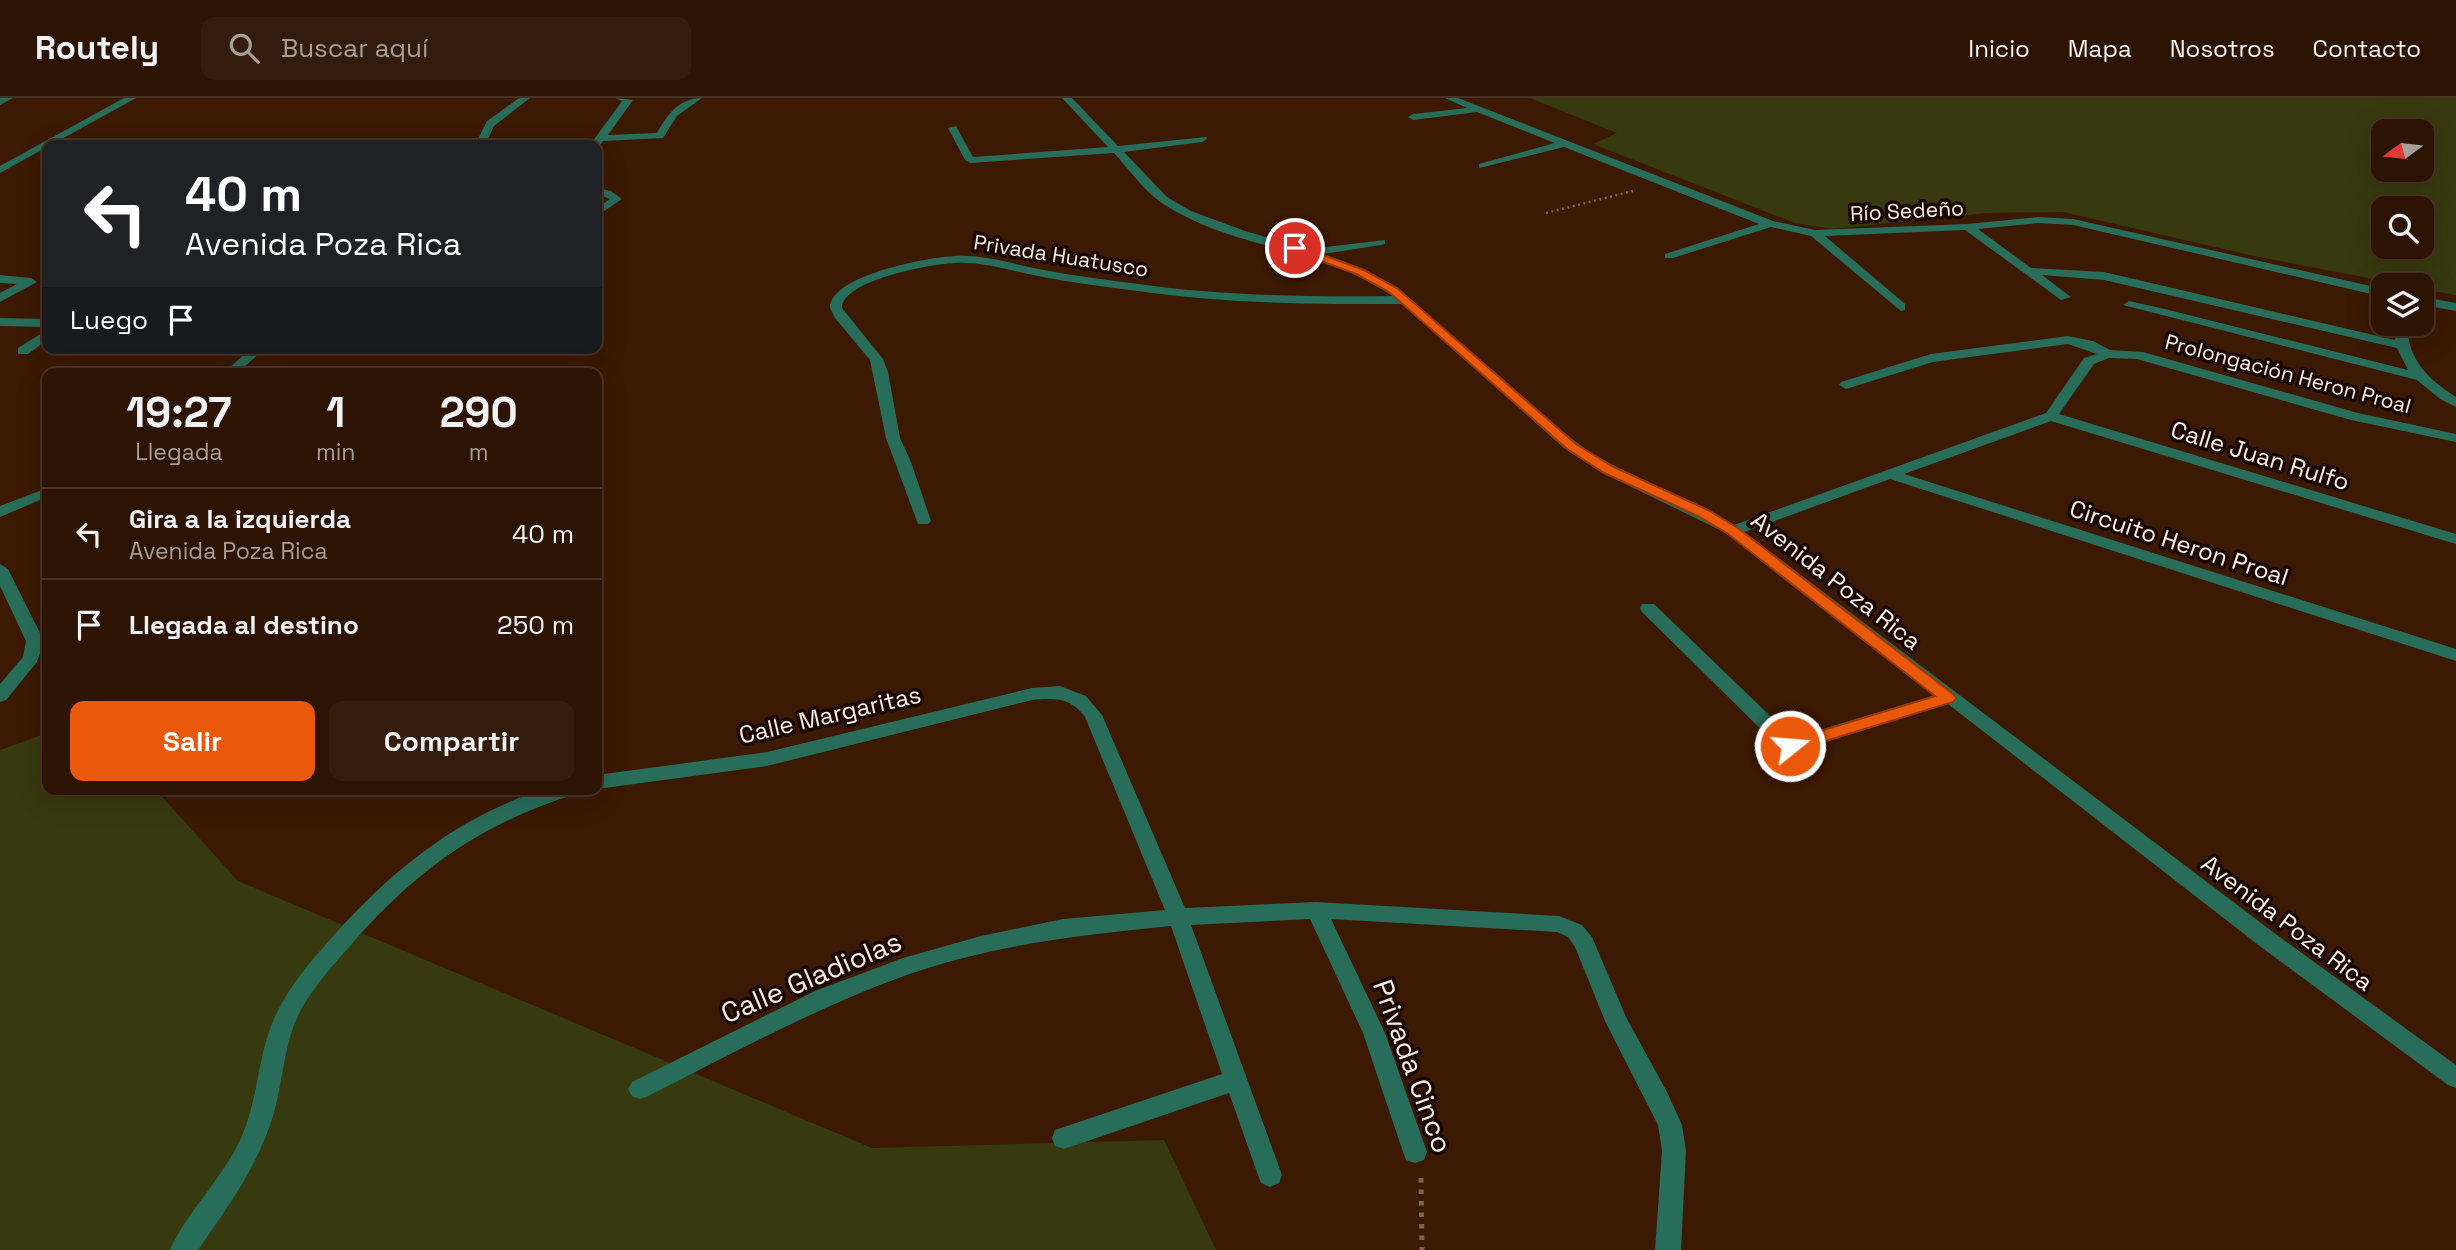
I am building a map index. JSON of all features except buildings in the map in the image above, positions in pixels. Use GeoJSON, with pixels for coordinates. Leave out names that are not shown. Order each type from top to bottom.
{"type":"FeatureCollection","features":[{"type":"Feature","properties":{"kind":"street"},"geometry":{"type":"LineString","coordinates":[[0,102],[8,98]]}},
{"type":"Feature","properties":{"kind":"street"},"geometry":{"type":"LineString","coordinates":[[55,140],[131,98]]}},
{"type":"Feature","properties":{"kind":"street"},"geometry":{"type":"LineString","coordinates":[[481,140],[489,124],[525,98]]}},
{"type":"Feature","properties":{"kind":"street"},"geometry":{"type":"LineString","coordinates":[[598,140],[628,100],[621,98]]}},
{"type":"Feature","properties":{"kind":"street"},"geometry":{"type":"LineString","coordinates":[[602,141],[660,135],[673,114],[697,98]]}},
{"type":"Feature","properties":{"kind":"street","name":"Avenida Poza Rica"},"geometry":{"type":"LineString","coordinates":[[1067,98],[1113,149],[1163,199],[1178,210],[1200,220],[1309,253],[1360,272],[1405,300],[1528,411],[1571,446],[1609,470],[1703,513],[1733,531],[2265,938],[2456,1078]]}},
{"type":"Feature","properties":{"kind":"street","name":"Río Sedeño"},"geometry":{"type":"LineString","coordinates":[[1450,98],[1770,224],[1815,233],[1968,227],[2038,220],[2073,222],[2371,290]]}},
{"type":"Feature","properties":{"kind":"street"},"geometry":{"type":"LineString","coordinates":[[1413,117],[1478,110]]}},
{"type":"Feature","properties":{"kind":"street"},"geometry":{"type":"LineString","coordinates":[[953,128],[970,160],[1202,139]]}},
{"type":"Feature","properties":{"kind":"street"},"geometry":{"type":"LineString","coordinates":[[1483,166],[1563,144]]}},
{"type":"Feature","properties":{"kind":"street"},"geometry":{"type":"LineString","coordinates":[[0,170],[42,147]]}},
{"type":"Feature","properties":{"kind":"street"},"geometry":{"type":"LineString","coordinates":[[602,192],[617,199],[602,210]]}},
{"type":"Feature","properties":{"kind":"street"},"geometry":{"type":"LineString","coordinates":[[1669,256],[1770,224]]}},
{"type":"Feature","properties":{"kind":"street"},"geometry":{"type":"LineString","coordinates":[[1968,227],[2066,297]]}},
{"type":"Feature","properties":{"kind":"street"},"geometry":{"type":"LineString","coordinates":[[1815,233],[1901,307]]}},
{"type":"Feature","properties":{"kind":"street"},"geometry":{"type":"LineString","coordinates":[[1309,253],[1381,242]]}},
{"type":"Feature","properties":{"kind":"street","name":"Privada Huatusco"},"geometry":{"type":"LineString","coordinates":[[923,521],[904,462],[892,438],[881,372],[876,359],[839,316],[835,307],[837,298],[848,289],[901,269],[954,259],[1199,296],[1287,301],[1405,300]]}},
{"type":"Feature","properties":{"kind":"street"},"geometry":{"type":"LineString","coordinates":[[2030,271],[2104,276],[2401,345]]}},
{"type":"Feature","properties":{"kind":"street"},"geometry":{"type":"LineString","coordinates":[[0,279],[31,282],[0,298]]}},
{"type":"Feature","properties":{"kind":"street"},"geometry":{"type":"LineString","coordinates":[[2434,303],[2456,307]]}},
{"type":"Feature","properties":{"kind":"street"},"geometry":{"type":"LineString","coordinates":[[2129,305],[2417,376],[2456,403]]}},
{"type":"Feature","properties":{"kind":"street"},"geometry":{"type":"LineString","coordinates":[[0,322],[42,323]]}},
{"type":"Feature","properties":{"kind":"street"},"geometry":{"type":"LineString","coordinates":[[2401,336],[2401,345],[2417,376]]}},
{"type":"Feature","properties":{"kind":"street"},"geometry":{"type":"LineString","coordinates":[[23,351],[42,338]]}},
{"type":"Feature","properties":{"kind":"street","name":"Prolongación Heron Proal"},"geometry":{"type":"LineString","coordinates":[[1846,385],[1931,358],[2078,341],[2108,354],[2138,355],[2356,417],[2456,438]]}},
{"type":"Feature","properties":{"kind":"street"},"geometry":{"type":"LineString","coordinates":[[235,368],[253,354]]}},
{"type":"Feature","properties":{"kind":"street"},"geometry":{"type":"LineString","coordinates":[[1733,531],[2051,416],[2060,407],[2089,361],[2108,354]]}},
{"type":"Feature","properties":{"kind":"street","name":"Calle Juan Rulfo"},"geometry":{"type":"LineString","coordinates":[[2051,416],[2456,539]]}},
{"type":"Feature","properties":{"kind":"street","name":"Circuito Heron Proal"},"geometry":{"type":"LineString","coordinates":[[1888,474],[2456,655]]}},
{"type":"Feature","properties":{"kind":"street"},"geometry":{"type":"LineString","coordinates":[[0,512],[42,494]]}},
{"type":"Feature","properties":{"kind":"street"},"geometry":{"type":"LineString","coordinates":[[0,569],[35,640],[31,658],[0,696]]}},
{"type":"Feature","properties":{"kind":"street"},"geometry":{"type":"LineString","coordinates":[[1648,608],[1790,746],[1948,698]]}},
{"type":"Feature","properties":{"kind":"street","name":"Calle Margaritas"},"geometry":{"type":"LineString","coordinates":[[602,781],[766,758],[1032,694],[1056,691],[1074,694],[1093,715],[1178,917]]}},
{"type":"Feature","properties":{"kind":"street"},"geometry":{"type":"LineString","coordinates":[[183,1250],[239,1171],[261,1119],[281,1030],[306,982],[369,908],[430,855],[486,818],[544,795]]}},
{"type":"Feature","properties":{"kind":"street","name":"Calle Gladiolas"},"geometry":{"type":"LineString","coordinates":[[640,1088],[823,998],[903,967],[981,945],[1063,928],[1178,917],[1316,911],[1559,924],[1575,931],[1584,943],[1616,1021],[1659,1099],[1670,1125],[1674,1151],[1668,1250]]}},
{"type":"Feature","properties":{"kind":"street","name":"Privada Cinco"},"geometry":{"type":"LineString","coordinates":[[1316,911],[1369,1021],[1415,1152]]}},
{"type":"Feature","properties":{"kind":"street"},"geometry":{"type":"LineString","coordinates":[[1178,917],[1270,1175]]}},
{"type":"Feature","properties":{"kind":"street"},"geometry":{"type":"LineString","coordinates":[[1064,1138],[1236,1080]]}},
{"type":"Feature","properties":{"kind":"path"},"geometry":{"type":"LineString","coordinates":[[1546,213],[1664,183]]}},
{"type":"Feature","properties":{"kind":"path","name":"Privada Cinco"},"geometry":{"type":"LineString","coordinates":[[1415,1152],[1423,1184],[1422,1250]]}},
{"type":"Feature","properties":{"kind":"shaded area"},"geometry":{"type":"Polygon","coordinates":[[[1530,98],[2456,98],[2456,295],[2434,291],[2434,273],[2371,273],[2371,278],[2254,256],[2063,212],[1985,213],[1833,229],[1795,223],[1593,144],[1617,133],[1530,98]]]}},
{"type":"Feature","properties":{"kind":"shaded area"},"geometry":{"type":"Polygon","coordinates":[[[42,735],[42,795],[160,795],[238,881],[872,1148],[1164,1140],[1216,1250],[0,1250],[0,750],[42,735]]]}},
{"type":"Feature","properties":{"kind":"route"},"geometry":{"type":"LineString","coordinates":[[1295,248],[1360,272],[1393,290],[1571,446],[1609,470],[1703,513],[1733,531],[1948,698],[1790,746]]}}]}
